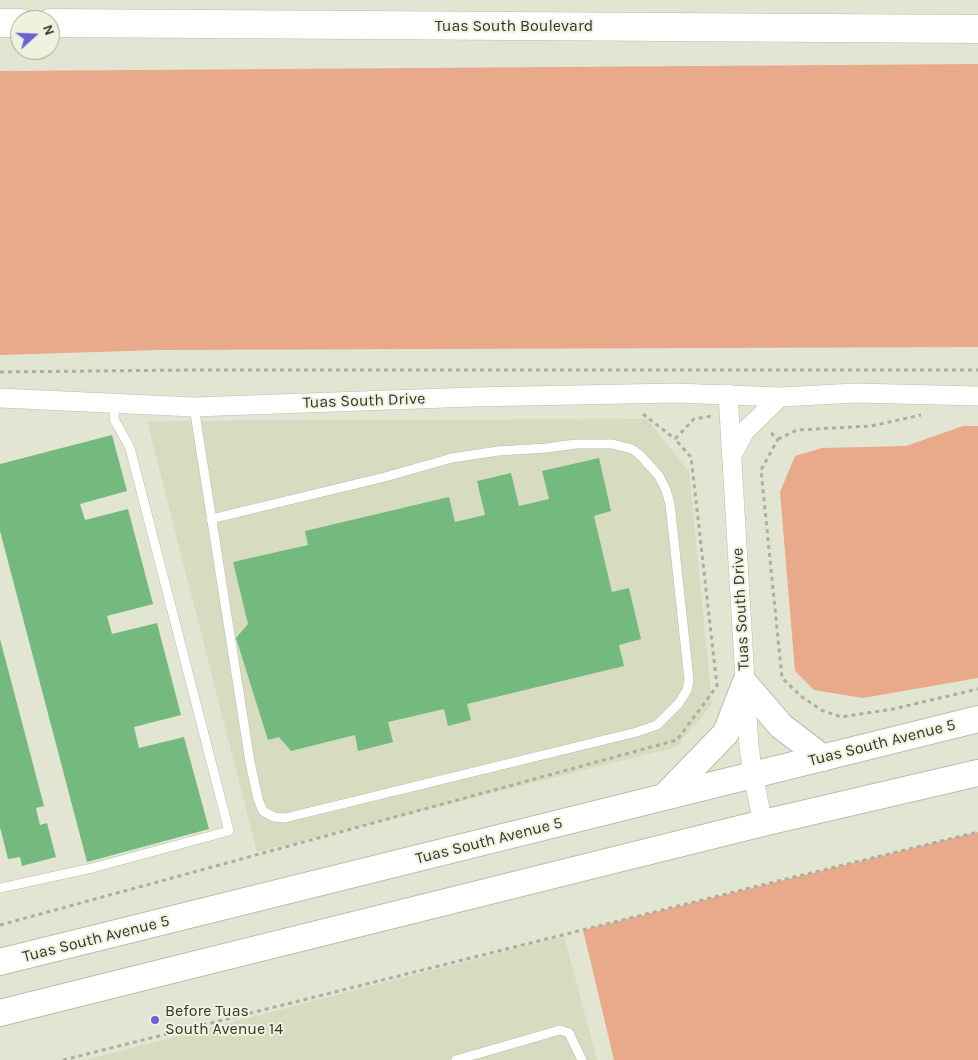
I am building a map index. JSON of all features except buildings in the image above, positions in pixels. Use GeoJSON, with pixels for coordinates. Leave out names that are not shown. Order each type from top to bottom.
{"type":"FeatureCollection","features":[{"type":"Feature","properties":{"kind":"main road","name":"Tuas South Boulevard"},"geometry":{"type":"LineString","coordinates":[[60,23],[978,29]]}},
{"type":"Feature","properties":{"kind":"main road"},"geometry":{"type":"LineString","coordinates":[[663,798],[726,733],[745,684],[781,726],[823,758]]}},
{"type":"Feature","properties":{"kind":"main road","name":"Tuas South Avenue 5"},"geometry":{"type":"LineString","coordinates":[[0,962],[978,719]]}},
{"type":"Feature","properties":{"kind":"main road"},"geometry":{"type":"LineString","coordinates":[[0,1013],[764,823],[978,773]]}},
{"type":"Feature","properties":{"kind":"street","name":"Tuas South Drive"},"geometry":{"type":"LineString","coordinates":[[0,398],[194,407],[484,397],[728,394],[780,396],[856,393],[978,396]]}},
{"type":"Feature","properties":{"kind":"street","name":"Tuas South Drive"},"geometry":{"type":"LineString","coordinates":[[728,394],[745,684],[753,776],[764,823]]}},
{"type":"Feature","properties":{"kind":"street"},"geometry":{"type":"LineString","coordinates":[[732,455],[745,431],[780,396]]}},
{"type":"Feature","properties":{"kind":"lane"},"geometry":{"type":"LineString","coordinates":[[0,888],[92,868],[229,831],[130,448],[114,419],[115,403]]}},
{"type":"Feature","properties":{"kind":"lane"},"geometry":{"type":"LineString","coordinates":[[194,407],[211,519],[250,762],[258,799],[263,811],[274,817],[286,818],[652,728],[670,714],[687,690],[689,680],[670,504],[659,476],[640,454],[632,449],[612,444],[576,444],[498,451],[452,458],[385,477],[211,519]]}},
{"type":"Feature","properties":{"kind":"lane"},"geometry":{"type":"LineString","coordinates":[[456,1060],[560,1030],[569,1033],[582,1060]]}},
{"type":"Feature","properties":{"kind":"path"},"geometry":{"type":"LineString","coordinates":[[0,372],[978,370]]}},
{"type":"Feature","properties":{"kind":"path"},"geometry":{"type":"LineString","coordinates":[[0,925],[676,740],[717,686],[691,457],[675,439],[694,419],[729,414]]}},
{"type":"Feature","properties":{"kind":"path"},"geometry":{"type":"LineString","coordinates":[[929,416],[919,416],[871,426],[797,430],[778,439],[761,470],[782,678],[802,697],[821,710],[841,717],[893,709],[978,689]]}},
{"type":"Feature","properties":{"kind":"path"},"geometry":{"type":"LineString","coordinates":[[756,419],[778,439]]}},
{"type":"Feature","properties":{"kind":"path"},"geometry":{"type":"LineString","coordinates":[[62,1060],[978,832]]}},
{"type":"Feature","properties":{"kind":"shaded area"},"geometry":{"type":"Polygon","coordinates":[[[978,64],[978,347],[160,350],[0,355],[0,71],[978,64]]]}},
{"type":"Feature","properties":{"kind":"shaded area"},"geometry":{"type":"Polygon","coordinates":[[[647,419],[689,472],[712,704],[676,747],[257,852],[147,421],[647,419]]]}},
{"type":"Feature","properties":{"kind":"shaded area"},"geometry":{"type":"Polygon","coordinates":[[[963,426],[978,426],[978,678],[863,698],[814,690],[795,671],[780,492],[795,456],[822,448],[906,446],[963,426]]]}},
{"type":"Feature","properties":{"kind":"shaded area"},"geometry":{"type":"Polygon","coordinates":[[[978,832],[978,1060],[614,1060],[583,930],[978,832]]]}},
{"type":"Feature","properties":{"kind":"shaded area"},"geometry":{"type":"Polygon","coordinates":[[[564,936],[597,1060],[86,1060],[564,936]]]}},
{"type":"Feature","properties":{"kind":"place","name":"Before Tuas South Avenue 14"},"geometry":{"type":"Point","coordinates":[155,1020]}}]}
